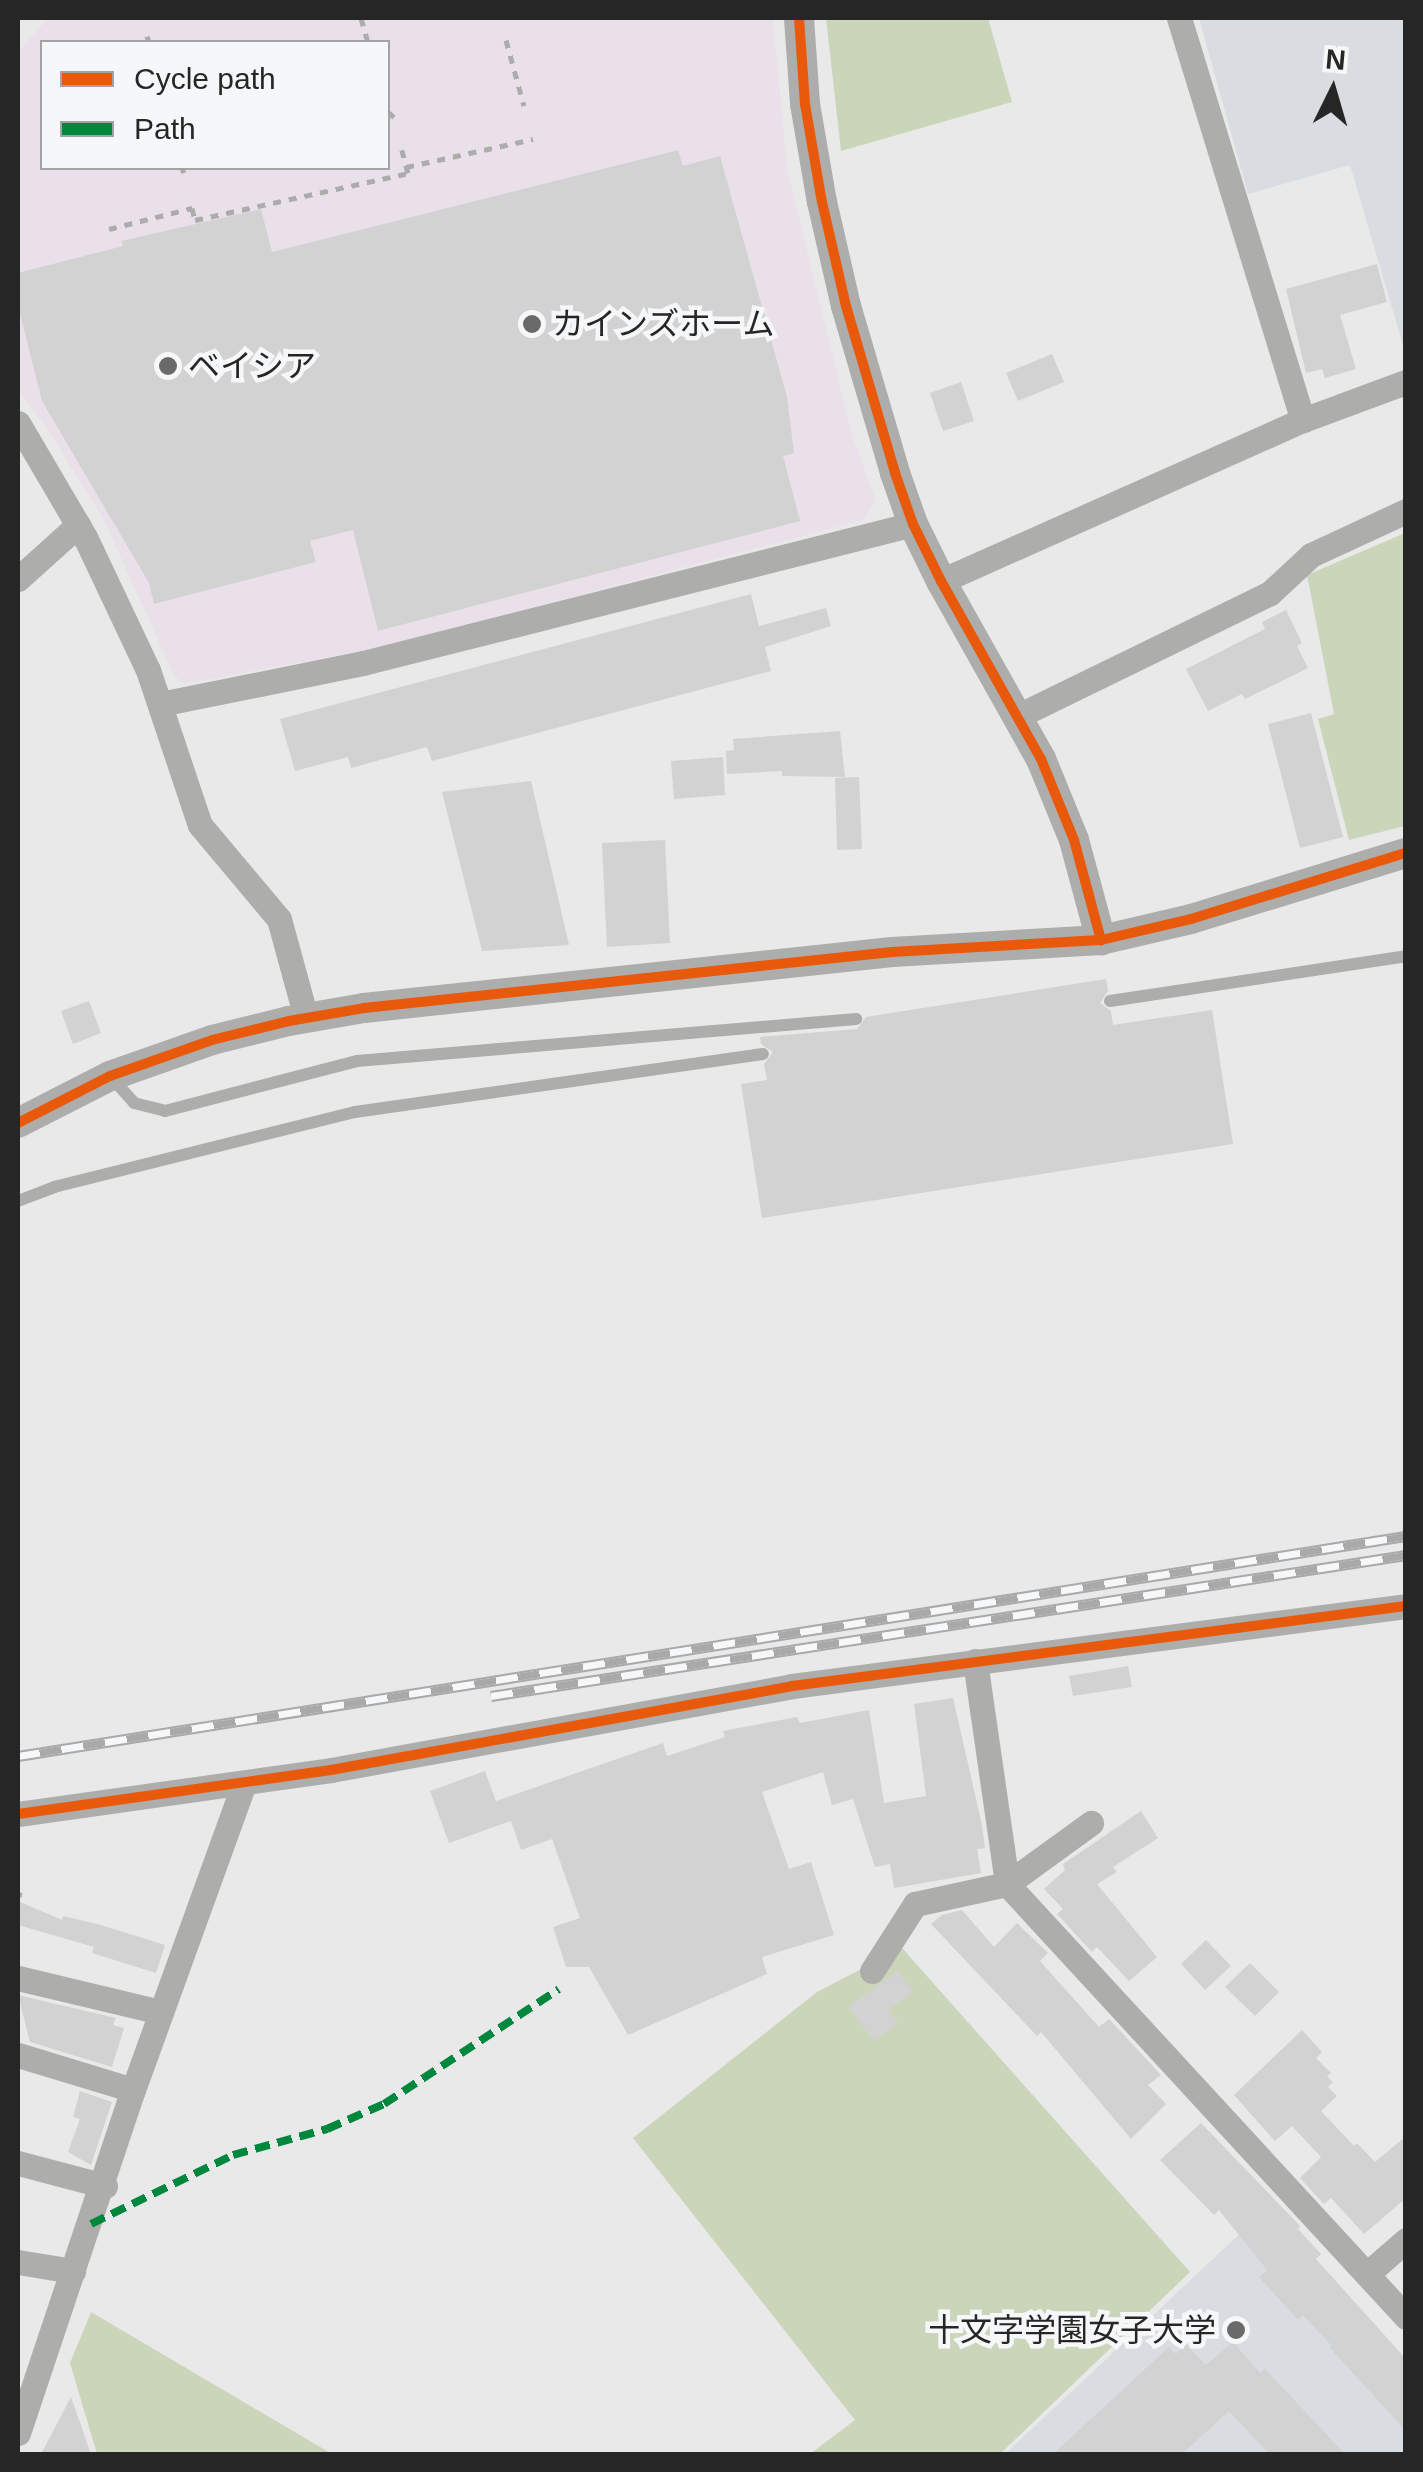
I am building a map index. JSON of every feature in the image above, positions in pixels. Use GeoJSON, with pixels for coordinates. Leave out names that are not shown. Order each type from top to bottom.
{"type":"FeatureCollection","features":[{"type":"Feature","properties":{"kind":"street"},"geometry":{"type":"LineString","coordinates":[[799,18],[805,104],[830,236],[846,306],[913,524],[1018,716],[1074,840],[1101,940]]}},
{"type":"Feature","properties":{"kind":"street"},"geometry":{"type":"LineString","coordinates":[[1179,18],[1302,420]]}},
{"type":"Feature","properties":{"kind":"street"},"geometry":{"type":"LineString","coordinates":[[941,581],[1302,420],[1406,382]]}},
{"type":"Feature","properties":{"kind":"street"},"geometry":{"type":"LineString","coordinates":[[18,423],[78,525],[148,670],[200,825],[278,919],[306,1018]]}},
{"type":"Feature","properties":{"kind":"street"},"geometry":{"type":"LineString","coordinates":[[1018,716],[1270,593],[1311,555],[1406,511]]}},
{"type":"Feature","properties":{"kind":"street"},"geometry":{"type":"LineString","coordinates":[[160,704],[363,663],[913,524]]}},
{"type":"Feature","properties":{"kind":"street"},"geometry":{"type":"LineString","coordinates":[[18,579],[78,525]]}},
{"type":"Feature","properties":{"kind":"street"},"geometry":{"type":"LineString","coordinates":[[18,1123],[110,1076],[212,1040],[306,1018],[892,952],[1101,940],[1191,919],[1406,853]]}},
{"type":"Feature","properties":{"kind":"street"},"geometry":{"type":"LineString","coordinates":[[18,1814],[244,1784],[792,1686],[1406,1606]]}},
{"type":"Feature","properties":{"kind":"street"},"geometry":{"type":"LineString","coordinates":[[974,1661],[1007,1884],[1406,2316]]}},
{"type":"Feature","properties":{"kind":"street"},"geometry":{"type":"LineString","coordinates":[[18,2434],[161,2012],[244,1784]]}},
{"type":"Feature","properties":{"kind":"street"},"geometry":{"type":"LineString","coordinates":[[872,1972],[914,1904],[1007,1884],[1091,1823]]}},
{"type":"Feature","properties":{"kind":"street"},"geometry":{"type":"LineString","coordinates":[[18,1978],[161,2012]]}},
{"type":"Feature","properties":{"kind":"street"},"geometry":{"type":"LineString","coordinates":[[18,2055],[134,2090]]}},
{"type":"Feature","properties":{"kind":"street"},"geometry":{"type":"LineString","coordinates":[[18,2163],[104,2186]]}},
{"type":"Feature","properties":{"kind":"street"},"geometry":{"type":"LineString","coordinates":[[1366,2274],[1406,2240]]}},
{"type":"Feature","properties":{"kind":"street"},"geometry":{"type":"LineString","coordinates":[[18,2262],[74,2271]]}},
{"type":"Feature","properties":{"kind":"lane"},"geometry":{"type":"LineString","coordinates":[[1110,1001],[1406,956]]}},
{"type":"Feature","properties":{"kind":"lane"},"geometry":{"type":"LineString","coordinates":[[110,1076],[134,1103],[165,1112],[356,1061],[856,1019]]}},
{"type":"Feature","properties":{"kind":"lane"},"geometry":{"type":"LineString","coordinates":[[18,1201],[54,1187],[355,1112],[762,1054]]}},
{"type":"Feature","properties":{"kind":"path"},"geometry":{"type":"LineString","coordinates":[[506,40],[524,106]]}},
{"type":"Feature","properties":{"kind":"path"},"geometry":{"type":"LineString","coordinates":[[406,167],[533,138]]}},
{"type":"Feature","properties":{"kind":"path"},"geometry":{"type":"LineString","coordinates":[[109,229],[192,208],[195,220],[408,173],[401,148]]}},
{"type":"Feature","properties":{"kind":"shaded area"},"geometry":{"type":"Polygon","coordinates":[[[48,18],[773,18],[787,168],[852,435],[875,499],[864,520],[386,646],[185,684],[174,676],[104,520],[42,421],[18,391],[18,52],[48,18]]]}},
{"type":"Feature","properties":{"kind":"shaded area"},"geometry":{"type":"Polygon","coordinates":[[[1199,18],[1405,18],[1405,352],[1350,165],[1248,194],[1199,18]]]}},
{"type":"Feature","properties":{"kind":"shaded area","name":"十文字学園女子大学"},"geometry":{"type":"Polygon","coordinates":[[[1247,2227],[1405,2412],[1405,2454],[1005,2454],[1247,2227]]]}},
{"type":"Feature","properties":{"kind":"green space"},"geometry":{"type":"Polygon","coordinates":[[[826,18],[988,18],[1012,102],[841,151],[826,18]]]}},
{"type":"Feature","properties":{"kind":"green space"},"geometry":{"type":"Polygon","coordinates":[[[1405,533],[1405,826],[1349,840],[1318,719],[1334,714],[1307,575],[1405,533]]]}},
{"type":"Feature","properties":{"kind":"green space"},"geometry":{"type":"Polygon","coordinates":[[[902,1948],[1190,2272],[1000,2454],[810,2454],[855,2420],[633,2138],[817,1992],[902,1948]]]}},
{"type":"Feature","properties":{"kind":"green space"},"geometry":{"type":"Polygon","coordinates":[[[91,2312],[332,2454],[97,2454],[70,2363],[91,2312]]]}},
{"type":"Feature","properties":{"kind":"building","name":"カインズホーム"},"geometry":{"type":"Polygon","coordinates":[[[678,150],[683,166],[720,156],[787,397],[794,453],[783,456],[800,521],[378,631],[353,530],[310,541],[316,562],[154,604],[149,583],[42,401],[18,306],[18,273],[123,246],[121,241],[261,209],[272,252],[678,150]]]}},
{"type":"Feature","properties":{"kind":"building"},"geometry":{"type":"Polygon","coordinates":[[[1377,264],[1387,302],[1340,315],[1356,369],[1325,378],[1322,369],[1306,373],[1286,289],[1377,264]]]}},
{"type":"Feature","properties":{"kind":"building"},"geometry":{"type":"Polygon","coordinates":[[[1052,354],[1064,382],[1018,401],[1006,373],[1052,354]]]}},
{"type":"Feature","properties":{"kind":"building"},"geometry":{"type":"Polygon","coordinates":[[[961,382],[974,421],[943,431],[930,393],[961,382]]]}},
{"type":"Feature","properties":{"kind":"building"},"geometry":{"type":"Polygon","coordinates":[[[751,594],[759,626],[826,608],[831,626],[765,647],[771,671],[432,761],[427,747],[351,768],[348,757],[295,771],[280,719],[751,594]]]}},
{"type":"Feature","properties":{"kind":"building"},"geometry":{"type":"Polygon","coordinates":[[[1286,610],[1302,643],[1297,646],[1308,668],[1245,699],[1242,694],[1208,711],[1186,669],[1265,629],[1262,622],[1286,610]]]}},
{"type":"Feature","properties":{"kind":"building"},"geometry":{"type":"Polygon","coordinates":[[[1311,713],[1343,837],[1300,848],[1268,724],[1311,713]]]}},
{"type":"Feature","properties":{"kind":"building"},"geometry":{"type":"Polygon","coordinates":[[[840,731],[845,777],[782,776],[782,771],[727,774],[726,751],[734,750],[733,739],[840,731]]]}},
{"type":"Feature","properties":{"kind":"building"},"geometry":{"type":"Polygon","coordinates":[[[723,757],[725,795],[674,799],[671,761],[723,757]]]}},
{"type":"Feature","properties":{"kind":"building"},"geometry":{"type":"Polygon","coordinates":[[[859,777],[862,849],[837,850],[835,778],[859,777]]]}},
{"type":"Feature","properties":{"kind":"building"},"geometry":{"type":"Polygon","coordinates":[[[531,781],[569,945],[482,951],[442,792],[531,781]]]}},
{"type":"Feature","properties":{"kind":"building"},"geometry":{"type":"Polygon","coordinates":[[[665,840],[670,943],[607,947],[602,843],[665,840]]]}},
{"type":"Feature","properties":{"kind":"building"},"geometry":{"type":"Polygon","coordinates":[[[1106,979],[1108,991],[1100,1003],[1111,1011],[1113,1025],[1212,1010],[1233,1144],[762,1218],[741,1084],[767,1080],[764,1064],[773,1052],[761,1044],[760,1037],[857,1029],[866,1017],[1106,979]]]}},
{"type":"Feature","properties":{"kind":"building"},"geometry":{"type":"Polygon","coordinates":[[[89,1001],[101,1033],[73,1044],[61,1011],[89,1001]]]}},
{"type":"Feature","properties":{"kind":"building"},"geometry":{"type":"Polygon","coordinates":[[[1128,1666],[1132,1687],[1073,1696],[1069,1676],[1128,1666]]]}},
{"type":"Feature","properties":{"kind":"building"},"geometry":{"type":"Polygon","coordinates":[[[953,1698],[982,1825],[985,1848],[977,1849],[981,1873],[894,1888],[890,1864],[875,1867],[853,1799],[832,1805],[823,1772],[762,1792],[789,1869],[811,1862],[834,1935],[762,1957],[767,1974],[628,2035],[589,1967],[566,1967],[553,1927],[580,1918],[552,1839],[521,1850],[511,1821],[449,1843],[430,1791],[485,1771],[496,1801],[663,1743],[667,1756],[725,1737],[723,1731],[797,1717],[800,1723],[869,1710],[884,1803],[926,1796],[914,1704],[953,1698]]]}},
{"type":"Feature","properties":{"kind":"building"},"geometry":{"type":"Polygon","coordinates":[[[1141,1811],[1158,1838],[1113,1867],[1117,1872],[1097,1884],[1157,1957],[1129,1981],[1097,1947],[1092,1952],[1057,1914],[1063,1909],[1044,1889],[1065,1870],[1063,1864],[1141,1811]]]}},
{"type":"Feature","properties":{"kind":"building"},"geometry":{"type":"Polygon","coordinates":[[[18,1901],[62,1920],[63,1916],[101,1925],[165,1945],[156,1973],[92,1953],[94,1947],[18,1925],[18,1901]]]}},
{"type":"Feature","properties":{"kind":"building"},"geometry":{"type":"Polygon","coordinates":[[[962,1910],[994,1947],[1017,1923],[1048,1953],[1040,1961],[1099,2027],[1109,2019],[1161,2075],[1148,2085],[1166,2104],[1131,2139],[1041,2032],[1037,2036],[931,1924],[942,1915],[962,1910]]]}},
{"type":"Feature","properties":{"kind":"building"},"geometry":{"type":"Polygon","coordinates":[[[1206,1940],[1231,1966],[1205,1990],[1181,1964],[1206,1940]]]}},
{"type":"Feature","properties":{"kind":"building"},"geometry":{"type":"Polygon","coordinates":[[[1250,1963],[1279,1992],[1255,2016],[1225,1987],[1250,1963]]]}},
{"type":"Feature","properties":{"kind":"building"},"geometry":{"type":"Polygon","coordinates":[[[898,1971],[913,1992],[888,2010],[898,2023],[874,2041],[848,2007],[898,1971]]]}},
{"type":"Feature","properties":{"kind":"building"},"geometry":{"type":"Polygon","coordinates":[[[18,1995],[116,2018],[113,2025],[124,2028],[112,2067],[30,2042],[18,1995]]]}},
{"type":"Feature","properties":{"kind":"building"},"geometry":{"type":"Polygon","coordinates":[[[1302,2030],[1322,2052],[1316,2058],[1331,2073],[1327,2076],[1333,2082],[1328,2087],[1337,2096],[1321,2111],[1354,2146],[1357,2143],[1375,2162],[1406,2136],[1406,2198],[1364,2234],[1331,2198],[1324,2204],[1300,2178],[1321,2157],[1292,2126],[1275,2141],[1234,2095],[1302,2030]]]}},
{"type":"Feature","properties":{"kind":"building"},"geometry":{"type":"Polygon","coordinates":[[[80,2091],[112,2102],[91,2165],[68,2152],[80,2119],[73,2117],[80,2091]]]}},
{"type":"Feature","properties":{"kind":"building"},"geometry":{"type":"Polygon","coordinates":[[[1201,2123],[1300,2226],[1298,2229],[1321,2254],[1316,2259],[1406,2359],[1406,2431],[1303,2315],[1298,2320],[1259,2277],[1267,2270],[1219,2210],[1214,2215],[1160,2160],[1201,2123]]]}},
{"type":"Feature","properties":{"kind":"building"},"geometry":{"type":"Polygon","coordinates":[[[1233,2342],[1260,2373],[1265,2369],[1345,2454],[1269,2454],[1229,2411],[1182,2454],[1053,2454],[1169,2347],[1176,2354],[1186,2344],[1206,2365],[1233,2342]]]}},
{"type":"Feature","properties":{"kind":"building"},"geometry":{"type":"Polygon","coordinates":[[[71,2397],[91,2454],[41,2454],[71,2397]]]}},
{"type":"Feature","properties":{"kind":"railway"},"geometry":{"type":"LineString","coordinates":[[18,1756],[1406,1536]]}},
{"type":"Feature","properties":{"kind":"railway"},"geometry":{"type":"LineString","coordinates":[[491,1696],[1406,1555]]}},
{"type":"Feature","properties":{"kind":"marked path"},"geometry":{"type":"LineString","coordinates":[[91,2224],[233,2155],[327,2129],[384,2104],[559,1989]]}},
{"type":"Feature","properties":{"kind":"cycle path"},"geometry":{"type":"LineString","coordinates":[[799,18],[805,104],[822,202],[846,306],[895,473],[913,524],[941,581],[1041,759],[1074,840],[1101,940]]}},
{"type":"Feature","properties":{"kind":"cycle path"},"geometry":{"type":"LineString","coordinates":[[18,1123],[110,1076],[212,1040],[289,1021],[364,1008],[892,952],[1101,940],[1191,919],[1406,853]]}},
{"type":"Feature","properties":{"kind":"cycle path"},"geometry":{"type":"LineString","coordinates":[[18,1814],[331,1770],[792,1686],[1406,1606]]}},
{"type":"Feature","properties":{"kind":"place","name":"カインズホーム"},"geometry":{"type":"Point","coordinates":[532,324]}},
{"type":"Feature","properties":{"kind":"place","name":"ベイシア"},"geometry":{"type":"Point","coordinates":[168,366]}},
{"type":"Feature","properties":{"kind":"place","name":"十文字学園女子大学"},"geometry":{"type":"Point","coordinates":[1236,2330]}}]}
